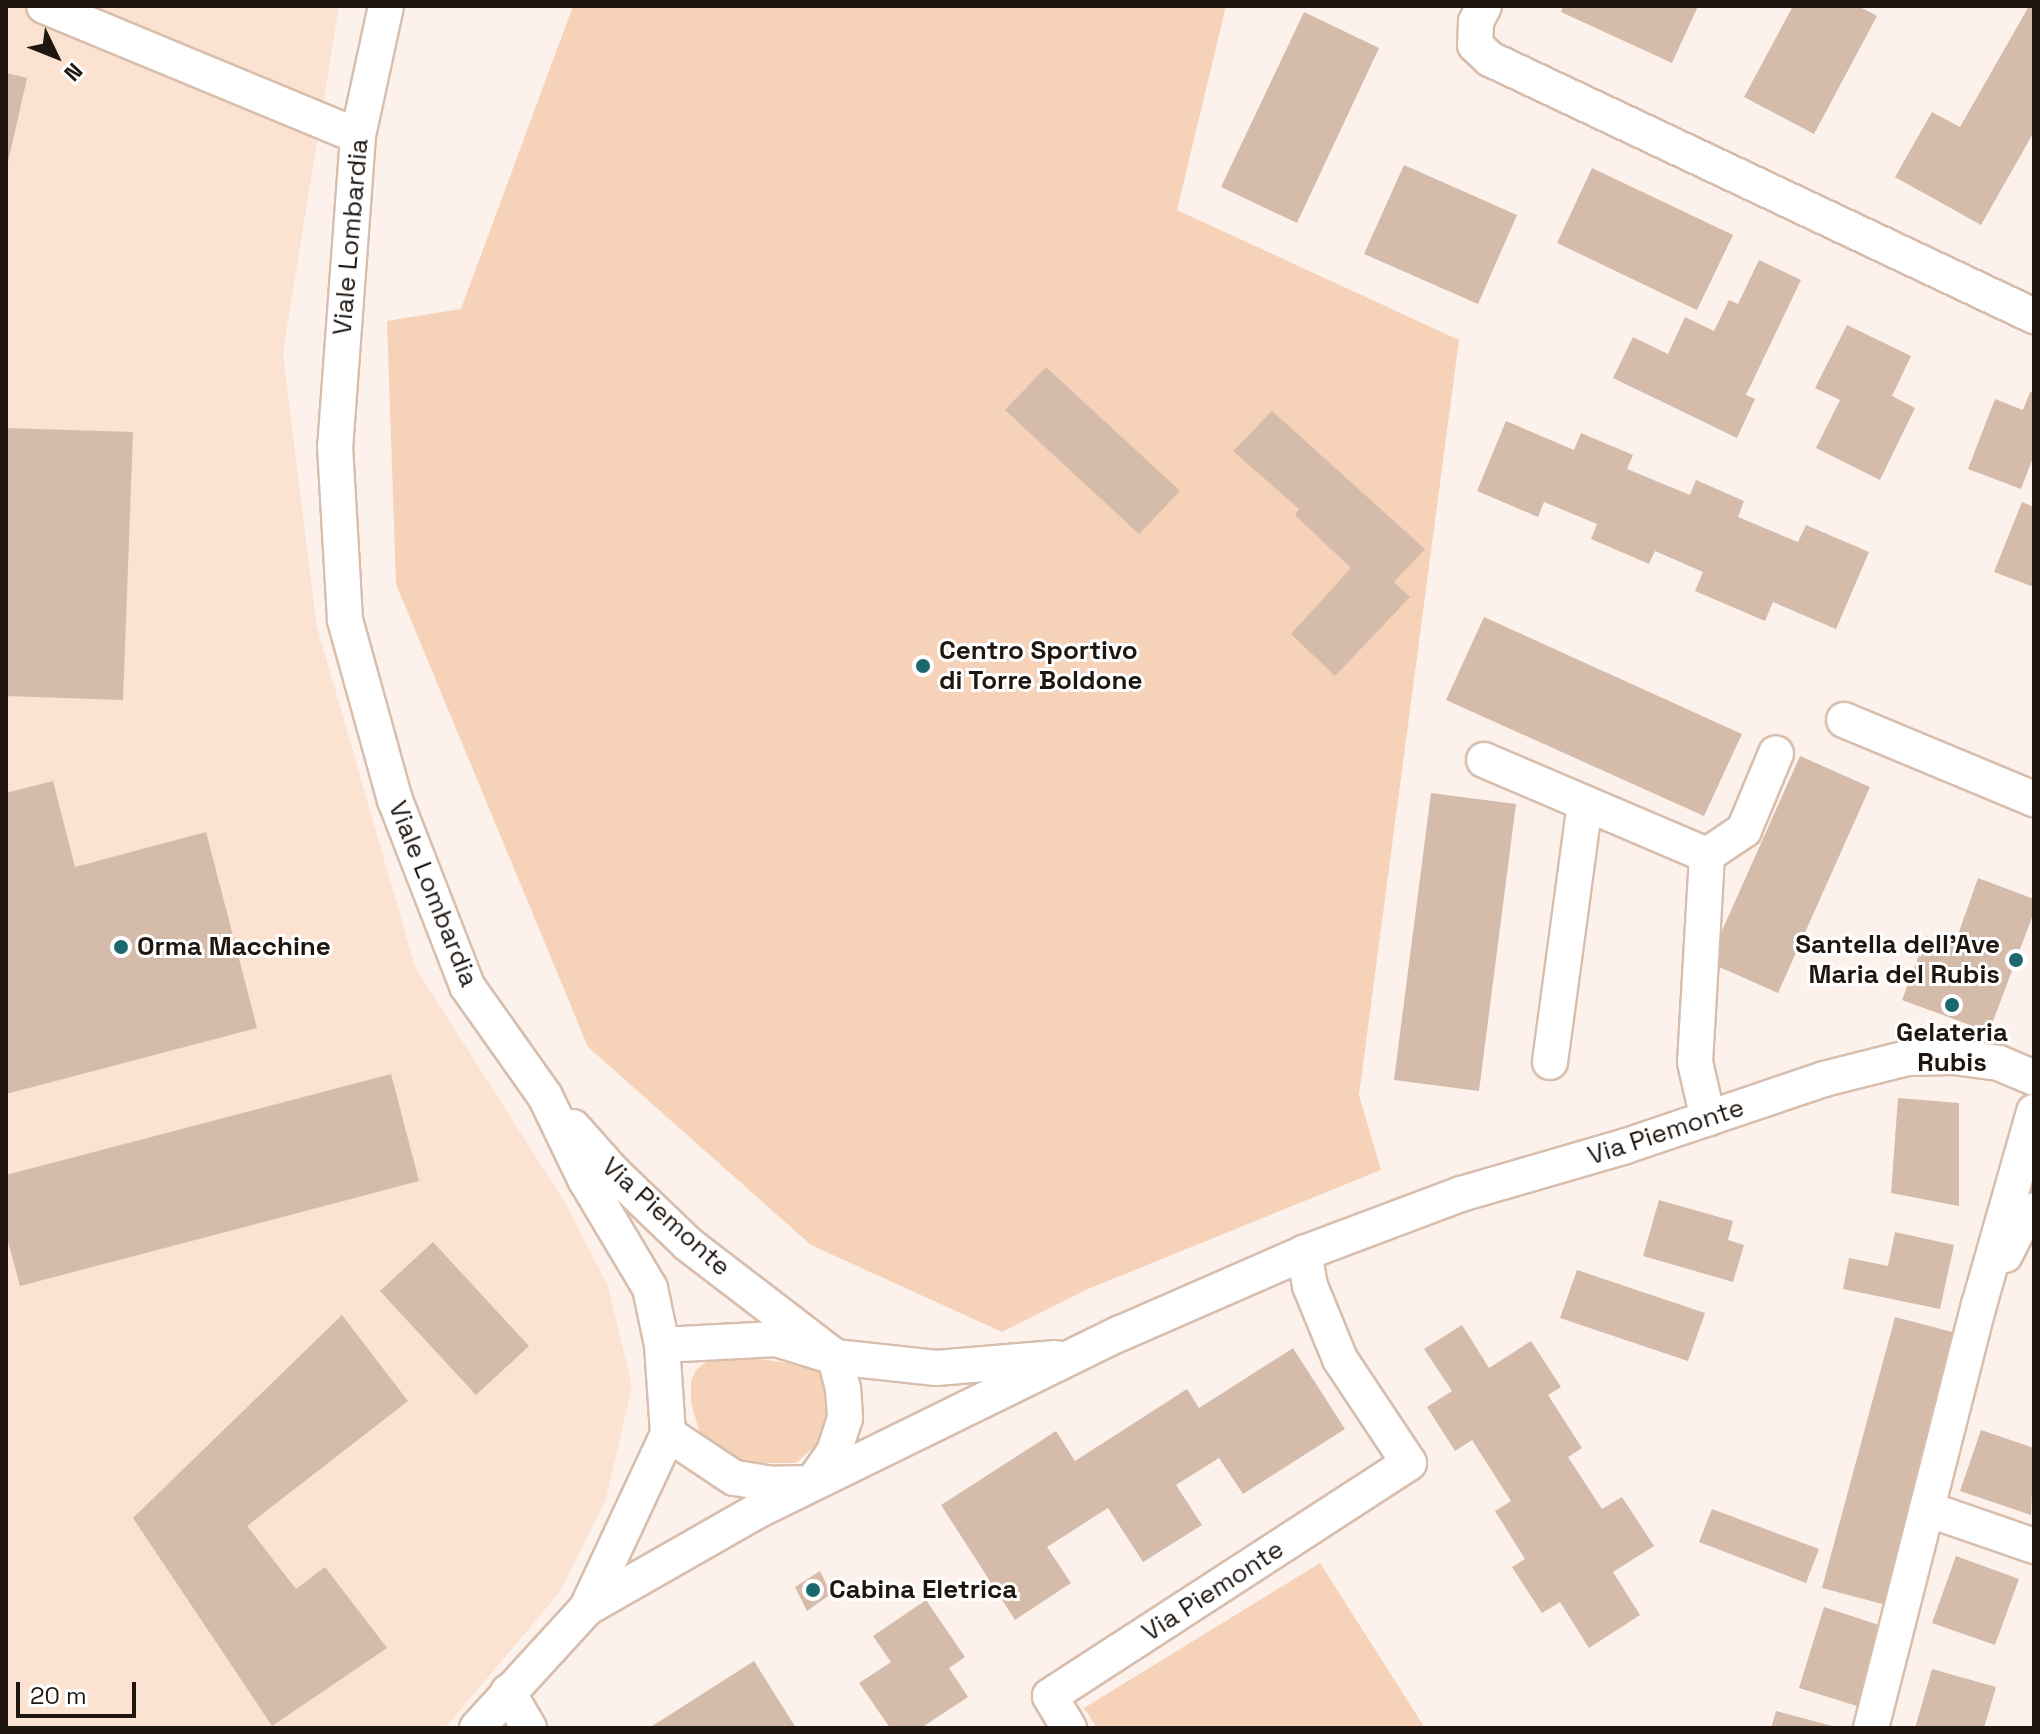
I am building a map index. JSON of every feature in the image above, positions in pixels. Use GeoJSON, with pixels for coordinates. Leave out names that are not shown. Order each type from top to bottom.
{"type":"FeatureCollection","features":[{"type":"Feature","properties":{"kind":"street"},"geometry":{"type":"LineString","coordinates":[[44,6],[358,136]]}},
{"type":"Feature","properties":{"kind":"street","name":"Viale Lombardia"},"geometry":{"type":"LineString","coordinates":[[386,6],[358,136],[335,446],[345,620],[395,800],[467,986],[545,1096],[585,1179],[650,1288],[662,1345],[668,1434],[587,1608],[477,1728]]}},
{"type":"Feature","properties":{"kind":"street"},"geometry":{"type":"LineString","coordinates":[[1484,6],[1476,22],[1475,45],[1490,59],[2034,316]]}},
{"type":"Feature","properties":{"kind":"street"},"geometry":{"type":"LineString","coordinates":[[1844,720],[2034,799]]}},
{"type":"Feature","properties":{"kind":"street"},"geometry":{"type":"LineString","coordinates":[[1707,855],[1744,830],[1776,753]]}},
{"type":"Feature","properties":{"kind":"street"},"geometry":{"type":"LineString","coordinates":[[1484,760],[1707,855]]}},
{"type":"Feature","properties":{"kind":"street"},"geometry":{"type":"LineString","coordinates":[[1550,1062],[1585,803]]}},
{"type":"Feature","properties":{"kind":"street"},"geometry":{"type":"LineString","coordinates":[[1707,855],[1695,1062],[1708,1119]]}},
{"type":"Feature","properties":{"kind":"street","name":"Via Piemonte"},"geometry":{"type":"LineString","coordinates":[[587,1608],[812,1483],[1121,1333],[1304,1253],[1461,1194],[1708,1119],[1824,1079],[1907,1058],[1953,1057],[1999,1063],[2034,1078]]}},
{"type":"Feature","properties":{"kind":"street","name":"Via Piemonte"},"geometry":{"type":"LineString","coordinates":[[545,1096],[613,1172],[688,1244],[835,1357],[842,1374],[845,1418],[834,1452],[812,1483]]}},
{"type":"Feature","properties":{"kind":"street"},"geometry":{"type":"LineString","coordinates":[[1871,1728],[1979,1305],[2034,1112]]}},
{"type":"Feature","properties":{"kind":"street"},"geometry":{"type":"LineString","coordinates":[[1979,1305],[2019,1228],[2034,1210]]}},
{"type":"Feature","properties":{"kind":"street","name":"Via Piemonte"},"geometry":{"type":"LineString","coordinates":[[1069,1728],[1050,1696],[1409,1463],[1340,1359],[1310,1286],[1304,1253]]}},
{"type":"Feature","properties":{"kind":"street","name":"Via Piemonte"},"geometry":{"type":"LineString","coordinates":[[662,1345],[693,1346],[734,1339],[776,1339],[835,1357],[936,1368],[1076,1356]]}},
{"type":"Feature","properties":{"kind":"street","name":"Via Piemonte"},"geometry":{"type":"LineString","coordinates":[[668,1434],[734,1478],[773,1484],[812,1483]]}},
{"type":"Feature","properties":{"kind":"street"},"geometry":{"type":"LineString","coordinates":[[1927,1509],[2034,1546]]}},
{"type":"Feature","properties":{"kind":"street"},"geometry":{"type":"LineString","coordinates":[[508,1692],[529,1728]]}},
{"type":"Feature","properties":{"kind":"shaded area"},"geometry":{"type":"Polygon","coordinates":[[[6,6],[339,6],[283,352],[316,623],[415,967],[566,1204],[608,1286],[632,1387],[606,1499],[559,1593],[445,1728],[6,1728],[6,6]]]}},
{"type":"Feature","properties":{"kind":"shaded area","name":"Centro Sportivo di Torre Boldone"},"geometry":{"type":"Polygon","coordinates":[[[573,6],[1226,6],[1177,210],[1459,340],[1359,1095],[1381,1170],[1088,1289],[1002,1332],[811,1245],[588,1047],[396,584],[387,321],[461,309],[573,6]]]}},
{"type":"Feature","properties":{"kind":"shaded area"},"geometry":{"type":"Polygon","coordinates":[[[739,1356],[822,1368],[829,1405],[826,1423],[817,1444],[796,1463],[747,1463],[721,1454],[701,1437],[691,1403],[691,1381],[697,1369],[710,1359],[739,1356]]]}},
{"type":"Feature","properties":{"kind":"shaded area"},"geometry":{"type":"Polygon","coordinates":[[[1320,1563],[1425,1728],[1097,1728],[1084,1708],[1320,1563]]]}},
{"type":"Feature","properties":{"kind":"building"},"geometry":{"type":"Polygon","coordinates":[[[1563,6],[1698,6],[1672,63],[1561,12],[1563,6]]]}},
{"type":"Feature","properties":{"kind":"building"},"geometry":{"type":"Polygon","coordinates":[[[1793,6],[1858,6],[1877,16],[1814,134],[1744,97],[1793,6]]]}},
{"type":"Feature","properties":{"kind":"building"},"geometry":{"type":"Polygon","coordinates":[[[2029,6],[2034,6],[2034,132],[1981,225],[1895,177],[1932,112],[1960,127],[2029,6]]]}},
{"type":"Feature","properties":{"kind":"building"},"geometry":{"type":"Polygon","coordinates":[[[1304,12],[1379,48],[1297,223],[1221,187],[1304,12]]]}},
{"type":"Feature","properties":{"kind":"building"},"geometry":{"type":"Polygon","coordinates":[[[6,73],[27,78],[7,167],[6,167],[6,73]]]}},
{"type":"Feature","properties":{"kind":"building"},"geometry":{"type":"Polygon","coordinates":[[[1404,165],[1517,215],[1478,304],[1364,254],[1404,165]]]}},
{"type":"Feature","properties":{"kind":"building"},"geometry":{"type":"Polygon","coordinates":[[[1592,168],[1733,235],[1697,310],[1557,243],[1592,168]]]}},
{"type":"Feature","properties":{"kind":"building"},"geometry":{"type":"Polygon","coordinates":[[[1759,260],[1801,280],[1746,395],[1755,399],[1737,438],[1613,378],[1633,337],[1668,354],[1685,317],[1714,331],[1729,300],[1738,304],[1759,260]]]}},
{"type":"Feature","properties":{"kind":"building"},"geometry":{"type":"Polygon","coordinates":[[[1847,325],[1911,356],[1892,396],[1915,408],[1880,480],[1816,448],[1840,400],[1815,388],[1847,325]]]}},
{"type":"Feature","properties":{"kind":"building"},"geometry":{"type":"Polygon","coordinates":[[[1046,367],[1180,491],[1139,534],[1005,410],[1046,367]]]}},
{"type":"Feature","properties":{"kind":"building"},"geometry":{"type":"Polygon","coordinates":[[[2030,392],[2034,393],[2034,455],[2021,489],[1968,469],[1995,399],[2023,410],[2030,392]]]}},
{"type":"Feature","properties":{"kind":"building"},"geometry":{"type":"Polygon","coordinates":[[[1272,411],[1425,549],[1394,582],[1410,597],[1335,676],[1291,634],[1351,568],[1295,515],[1299,509],[1233,451],[1272,411]]]}},
{"type":"Feature","properties":{"kind":"building"},"geometry":{"type":"Polygon","coordinates":[[[1506,421],[1574,450],[1581,433],[1633,455],[1627,469],[1690,495],[1696,480],[1744,501],[1738,517],[1798,542],[1806,525],[1869,552],[1836,629],[1773,602],[1765,621],[1695,591],[1703,572],[1655,551],[1649,564],[1591,539],[1597,524],[1544,502],[1538,517],[1477,491],[1506,421]]]}},
{"type":"Feature","properties":{"kind":"building"},"geometry":{"type":"Polygon","coordinates":[[[6,428],[133,432],[123,700],[6,696],[6,428]]]}},
{"type":"Feature","properties":{"kind":"building"},"geometry":{"type":"Polygon","coordinates":[[[2022,502],[2034,507],[2034,587],[1994,572],[2022,502]]]}},
{"type":"Feature","properties":{"kind":"building"},"geometry":{"type":"Polygon","coordinates":[[[1484,617],[1742,734],[1704,816],[1446,700],[1484,617]]]}},
{"type":"Feature","properties":{"kind":"building"},"geometry":{"type":"Polygon","coordinates":[[[1800,756],[1870,787],[1778,993],[1708,962],[1800,756]]]}},
{"type":"Feature","properties":{"kind":"building","name":"Orma Macchine"},"geometry":{"type":"Polygon","coordinates":[[[53,781],[75,867],[206,832],[257,1028],[6,1094],[6,793],[53,781]]]}},
{"type":"Feature","properties":{"kind":"building"},"geometry":{"type":"Polygon","coordinates":[[[1431,793],[1516,804],[1479,1091],[1394,1080],[1431,793]]]}},
{"type":"Feature","properties":{"kind":"building"},"geometry":{"type":"Polygon","coordinates":[[[1978,878],[2034,899],[2034,912],[1989,1032],[1902,1000],[1926,936],[1954,946],[1978,878]]]}},
{"type":"Feature","properties":{"kind":"building"},"geometry":{"type":"Polygon","coordinates":[[[391,1074],[419,1181],[20,1286],[6,1234],[6,1175],[391,1074]]]}},
{"type":"Feature","properties":{"kind":"building"},"geometry":{"type":"Polygon","coordinates":[[[1898,1098],[1959,1103],[1959,1206],[1891,1193],[1898,1098]]]}},
{"type":"Feature","properties":{"kind":"building"},"geometry":{"type":"Polygon","coordinates":[[[1659,1200],[1733,1221],[1728,1240],[1744,1245],[1733,1282],[1643,1256],[1659,1200]]]}},
{"type":"Feature","properties":{"kind":"building"},"geometry":{"type":"Polygon","coordinates":[[[1895,1232],[1954,1245],[1940,1309],[1843,1289],[1849,1258],[1888,1266],[1895,1232]]]}},
{"type":"Feature","properties":{"kind":"building"},"geometry":{"type":"Polygon","coordinates":[[[433,1242],[529,1346],[476,1395],[380,1291],[433,1242]]]}},
{"type":"Feature","properties":{"kind":"building"},"geometry":{"type":"Polygon","coordinates":[[[1577,1270],[1705,1313],[1688,1361],[1560,1318],[1577,1270]]]}},
{"type":"Feature","properties":{"kind":"building"},"geometry":{"type":"Polygon","coordinates":[[[342,1315],[408,1401],[247,1526],[296,1589],[325,1567],[387,1648],[272,1726],[133,1518],[342,1315]]]}},
{"type":"Feature","properties":{"kind":"building"},"geometry":{"type":"Polygon","coordinates":[[[1895,1317],[1960,1334],[1886,1605],[1822,1588],[1895,1317]]]}},
{"type":"Feature","properties":{"kind":"building"},"geometry":{"type":"Polygon","coordinates":[[[1462,1325],[1489,1368],[1531,1341],[1561,1387],[1548,1395],[1582,1448],[1568,1457],[1602,1509],[1622,1497],[1654,1546],[1613,1572],[1640,1615],[1589,1648],[1560,1602],[1542,1613],[1512,1567],[1525,1559],[1495,1511],[1511,1501],[1472,1440],[1455,1451],[1427,1407],[1452,1391],[1424,1349],[1462,1325]]]}},
{"type":"Feature","properties":{"kind":"building"},"geometry":{"type":"Polygon","coordinates":[[[1293,1348],[1345,1429],[1243,1494],[1219,1458],[1176,1485],[1202,1525],[1143,1562],[1108,1508],[1047,1547],[1071,1583],[1015,1620],[941,1505],[1056,1431],[1075,1461],[1187,1389],[1199,1408],[1293,1348]]]}},
{"type":"Feature","properties":{"kind":"building"},"geometry":{"type":"Polygon","coordinates":[[[1981,1430],[2034,1448],[2031,1515],[1960,1491],[1981,1430]]]}},
{"type":"Feature","properties":{"kind":"building"},"geometry":{"type":"Polygon","coordinates":[[[1712,1509],[1819,1549],[1806,1583],[1699,1542],[1712,1509]]]}},
{"type":"Feature","properties":{"kind":"building"},"geometry":{"type":"Polygon","coordinates":[[[1956,1556],[2019,1579],[1995,1645],[1932,1623],[1956,1556]]]}},
{"type":"Feature","properties":{"kind":"building","name":"Cabina Eletrica"},"geometry":{"type":"Polygon","coordinates":[[[820,1571],[831,1594],[807,1611],[795,1587],[820,1571]]]}},
{"type":"Feature","properties":{"kind":"building"},"geometry":{"type":"Polygon","coordinates":[[[926,1600],[965,1657],[949,1668],[968,1697],[921,1728],[890,1728],[859,1683],[891,1662],[873,1636],[926,1600]]]}},
{"type":"Feature","properties":{"kind":"building"},"geometry":{"type":"Polygon","coordinates":[[[1824,1607],[1882,1626],[1857,1706],[1799,1688],[1824,1607]]]}},
{"type":"Feature","properties":{"kind":"building"},"geometry":{"type":"Polygon","coordinates":[[[754,1661],[796,1728],[649,1728],[754,1661]]]}},
{"type":"Feature","properties":{"kind":"building"},"geometry":{"type":"Polygon","coordinates":[[[1932,1669],[1996,1687],[1984,1728],[1915,1728],[1932,1669]]]}},
{"type":"Feature","properties":{"kind":"building"},"geometry":{"type":"Polygon","coordinates":[[[1776,1711],[1836,1727],[1836,1728],[1771,1728],[1776,1711]]]}},
{"type":"Feature","properties":{"kind":"place","name":"Centro Sportivo di Torre Boldone"},"geometry":{"type":"Point","coordinates":[923,666]}},
{"type":"Feature","properties":{"kind":"place","name":"Orma Macchine"},"geometry":{"type":"Point","coordinates":[121,947]}},
{"type":"Feature","properties":{"kind":"place","name":"Santella dell'Ave Maria del Rubis"},"geometry":{"type":"Point","coordinates":[2016,960]}},
{"type":"Feature","properties":{"kind":"place","name":"Gelateria Rubis"},"geometry":{"type":"Point","coordinates":[1952,1005]}},
{"type":"Feature","properties":{"kind":"place","name":"Cabina Eletrica"},"geometry":{"type":"Point","coordinates":[813,1590]}}]}
